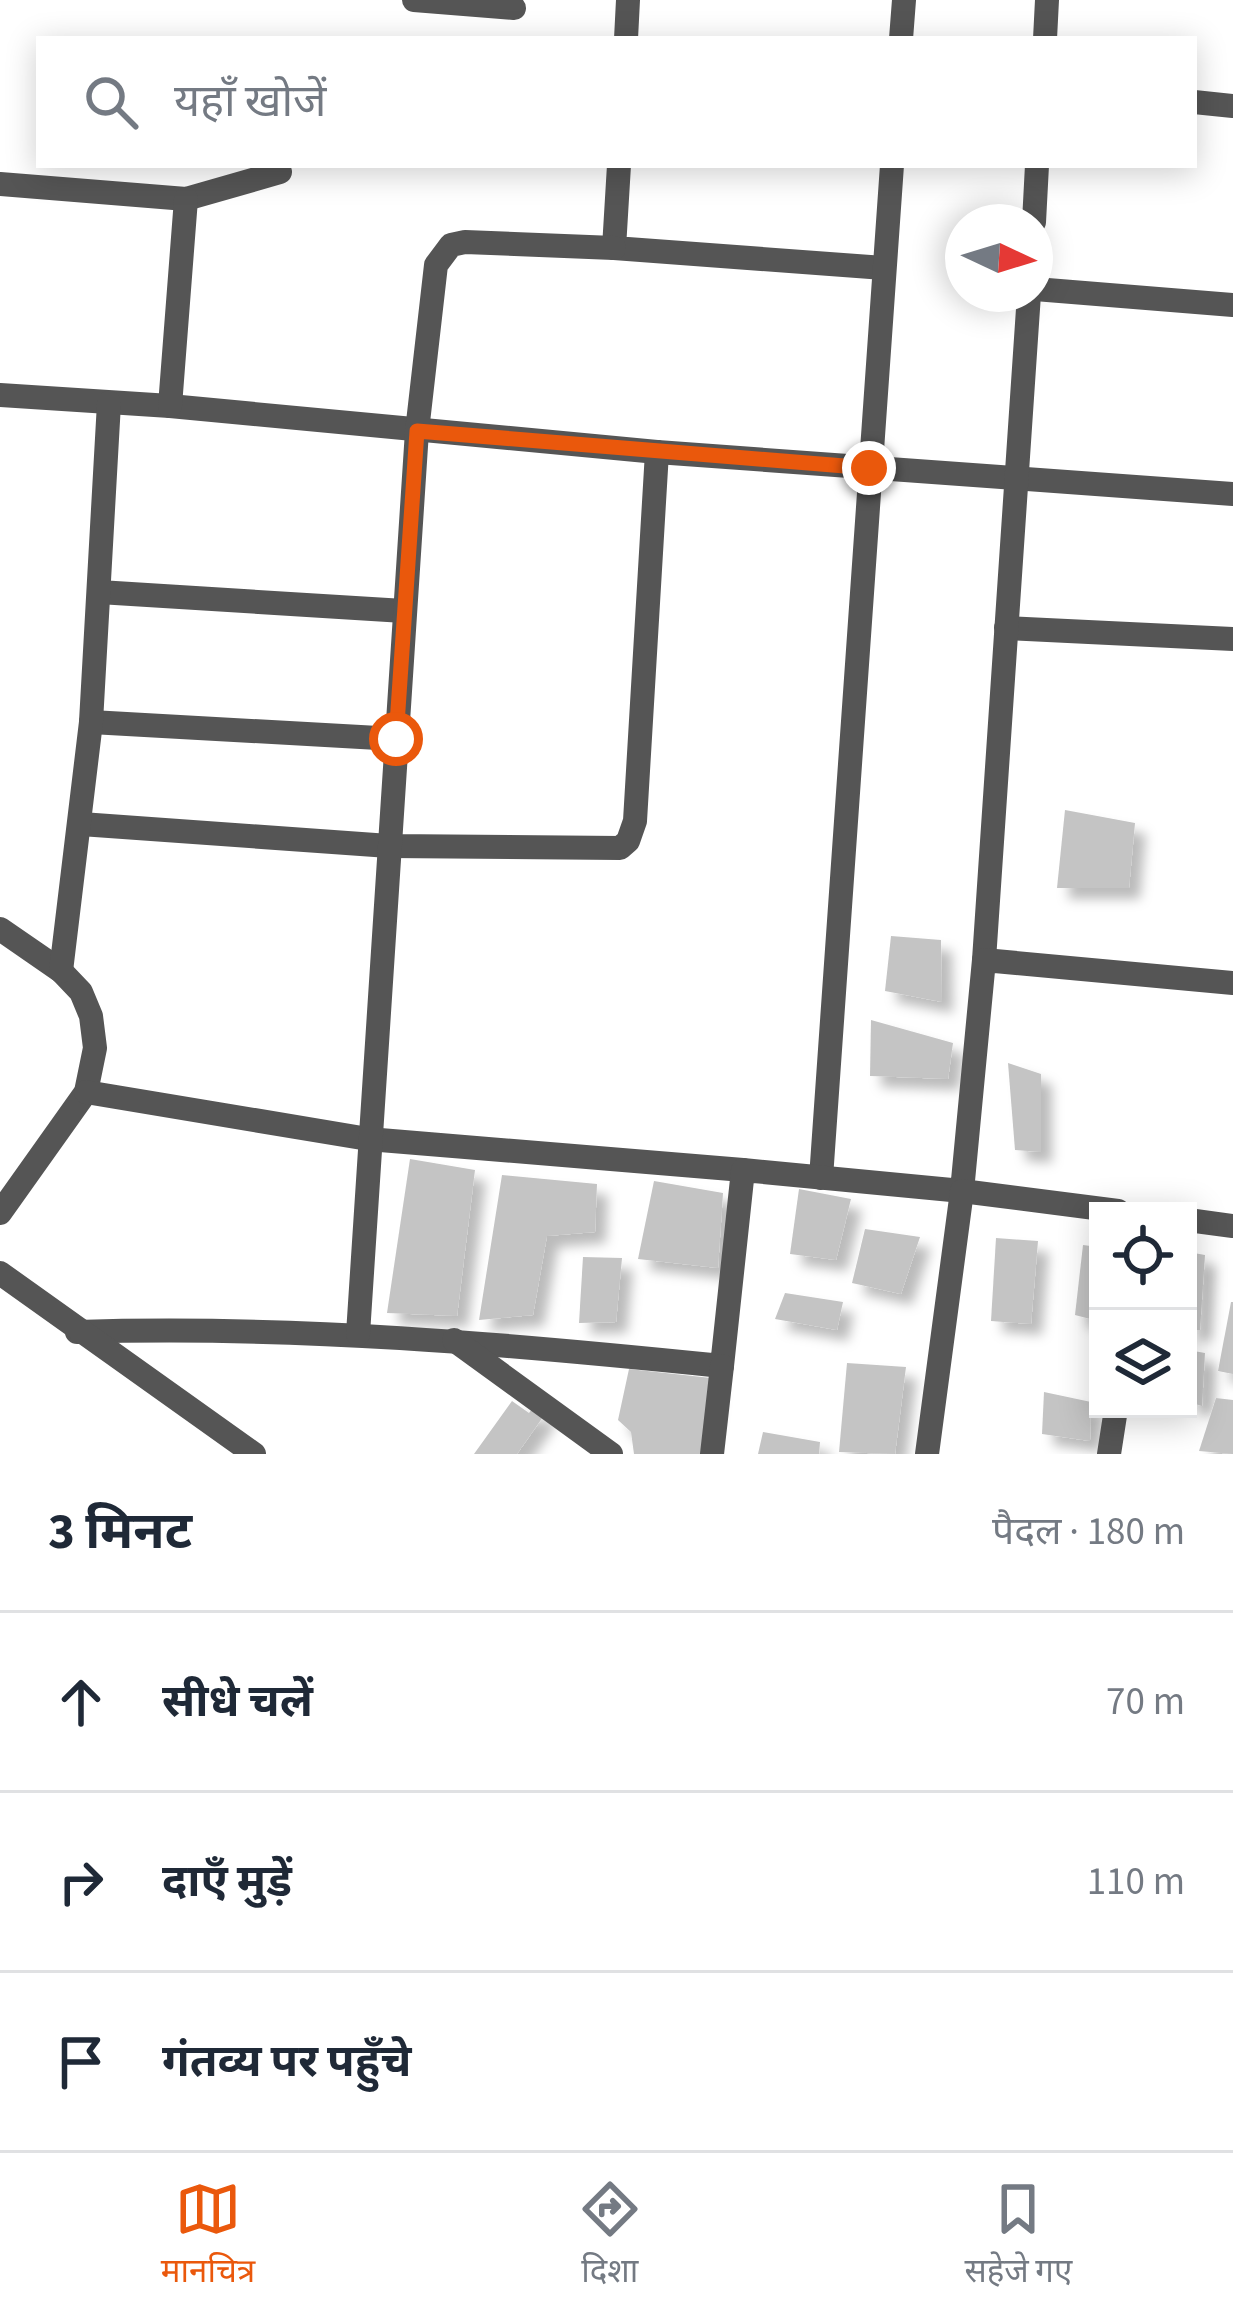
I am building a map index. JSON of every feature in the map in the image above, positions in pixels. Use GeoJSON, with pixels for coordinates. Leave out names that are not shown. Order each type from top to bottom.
{"type":"FeatureCollection","features":[{"type":"Feature","properties":{"kind":"street"},"geometry":{"type":"LineString","coordinates":[[414,0],[514,8]]}},
{"type":"Feature","properties":{"kind":"street"},"geometry":{"type":"LineString","coordinates":[[626,36],[628,0]]}},
{"type":"Feature","properties":{"kind":"street"},"geometry":{"type":"LineString","coordinates":[[902,36],[904,0]]}},
{"type":"Feature","properties":{"kind":"street"},"geometry":{"type":"LineString","coordinates":[[1045,36],[1047,0]]}},
{"type":"Feature","properties":{"kind":"street"},"geometry":{"type":"LineString","coordinates":[[1197,103],[1233,106]]}},
{"type":"Feature","properties":{"kind":"street"},"geometry":{"type":"LineString","coordinates":[[614,248],[619,168]]}},
{"type":"Feature","properties":{"kind":"street"},"geometry":{"type":"LineString","coordinates":[[821,1178],[892,168]]}},
{"type":"Feature","properties":{"kind":"street"},"geometry":{"type":"LineString","coordinates":[[1035,204],[1037,168]]}},
{"type":"Feature","properties":{"kind":"street"},"geometry":{"type":"LineString","coordinates":[[0,184],[186,199],[280,172]]}},
{"type":"Feature","properties":{"kind":"street"},"geometry":{"type":"LineString","coordinates":[[170,406],[186,199]]}},
{"type":"Feature","properties":{"kind":"street"},"geometry":{"type":"LineString","coordinates":[[358,1334],[417,431],[436,266],[442,253],[465,242],[884,268]]}},
{"type":"Feature","properties":{"kind":"street"},"geometry":{"type":"LineString","coordinates":[[1053,292],[1233,305]]}},
{"type":"Feature","properties":{"kind":"street"},"geometry":{"type":"LineString","coordinates":[[927,1454],[962,1190],[984,960],[1030,312]]}},
{"type":"Feature","properties":{"kind":"street"},"geometry":{"type":"LineString","coordinates":[[0,395],[170,406],[657,452],[1233,494]]}},
{"type":"Feature","properties":{"kind":"street"},"geometry":{"type":"LineString","coordinates":[[61,971],[91,722],[109,403]]}},
{"type":"Feature","properties":{"kind":"street"},"geometry":{"type":"LineString","coordinates":[[81,824],[389,846],[620,848],[628,842],[635,821],[657,452]]}},
{"type":"Feature","properties":{"kind":"street"},"geometry":{"type":"LineString","coordinates":[[99,592],[404,611]]}},
{"type":"Feature","properties":{"kind":"street"},"geometry":{"type":"LineString","coordinates":[[1006,628],[1233,639]]}},
{"type":"Feature","properties":{"kind":"street"},"geometry":{"type":"LineString","coordinates":[[91,722],[396,739]]}},
{"type":"Feature","properties":{"kind":"street"},"geometry":{"type":"LineString","coordinates":[[0,929],[61,971],[82,992],[95,1048],[86,1091],[0,1213]]}},
{"type":"Feature","properties":{"kind":"street"},"geometry":{"type":"LineString","coordinates":[[984,960],[1233,983]]}},
{"type":"Feature","properties":{"kind":"street"},"geometry":{"type":"LineString","coordinates":[[86,1091],[368,1139],[962,1190],[1089,1207]]}},
{"type":"Feature","properties":{"kind":"street"},"geometry":{"type":"LineString","coordinates":[[712,1454],[742,1170]]}},
{"type":"Feature","properties":{"kind":"street"},"geometry":{"type":"LineString","coordinates":[[1197,1221],[1233,1226]]}},
{"type":"Feature","properties":{"kind":"street"},"geometry":{"type":"LineString","coordinates":[[0,1274],[254,1454]]}},
{"type":"Feature","properties":{"kind":"street"},"geometry":{"type":"LineString","coordinates":[[77,1332],[182,1329],[358,1334],[722,1366]]}},
{"type":"Feature","properties":{"kind":"street"},"geometry":{"type":"LineString","coordinates":[[452,1339],[611,1454]]}},
{"type":"Feature","properties":{"kind":"street"},"geometry":{"type":"LineString","coordinates":[[1109,1454],[1115,1418]]}},
{"type":"Feature","properties":{"kind":"building"},"geometry":{"type":"Polygon","coordinates":[[[1065,810],[1135,823],[1129,888],[1057,888],[1065,810]]]}},
{"type":"Feature","properties":{"kind":"building"},"geometry":{"type":"Polygon","coordinates":[[[891,936],[941,940],[942,1002],[885,991],[891,936]]]}},
{"type":"Feature","properties":{"kind":"building"},"geometry":{"type":"Polygon","coordinates":[[[871,1020],[953,1043],[948,1079],[870,1076],[871,1020]]]}},
{"type":"Feature","properties":{"kind":"building"},"geometry":{"type":"Polygon","coordinates":[[[1008,1063],[1041,1074],[1041,1152],[1015,1150],[1008,1063]]]}},
{"type":"Feature","properties":{"kind":"building"},"geometry":{"type":"Polygon","coordinates":[[[410,1159],[475,1170],[457,1316],[387,1313],[410,1159]]]}},
{"type":"Feature","properties":{"kind":"building"},"geometry":{"type":"Polygon","coordinates":[[[502,1175],[597,1184],[595,1232],[547,1236],[533,1315],[479,1320],[502,1175]]]}},
{"type":"Feature","properties":{"kind":"building"},"geometry":{"type":"Polygon","coordinates":[[[654,1181],[723,1193],[718,1268],[638,1259],[654,1181]]]}},
{"type":"Feature","properties":{"kind":"building"},"geometry":{"type":"Polygon","coordinates":[[[799,1189],[851,1199],[836,1260],[790,1254],[799,1189]]]}},
{"type":"Feature","properties":{"kind":"building"},"geometry":{"type":"Polygon","coordinates":[[[865,1229],[920,1237],[901,1294],[852,1283],[865,1229]]]}},
{"type":"Feature","properties":{"kind":"building"},"geometry":{"type":"Polygon","coordinates":[[[996,1238],[1038,1241],[1031,1324],[991,1321],[996,1238]]]}},
{"type":"Feature","properties":{"kind":"building"},"geometry":{"type":"Polygon","coordinates":[[[1083,1245],[1089,1246],[1089,1319],[1075,1315],[1083,1245]]]}},
{"type":"Feature","properties":{"kind":"building"},"geometry":{"type":"Polygon","coordinates":[[[1197,1254],[1205,1255],[1197,1330],[1197,1254]]]}},
{"type":"Feature","properties":{"kind":"building"},"geometry":{"type":"Polygon","coordinates":[[[583,1257],[622,1258],[616,1322],[579,1323],[583,1257]]]}},
{"type":"Feature","properties":{"kind":"building"},"geometry":{"type":"Polygon","coordinates":[[[785,1293],[843,1302],[837,1330],[775,1319],[785,1293]]]}},
{"type":"Feature","properties":{"kind":"building"},"geometry":{"type":"Polygon","coordinates":[[[1233,1302],[1233,1374],[1218,1371],[1233,1302]]]}},
{"type":"Feature","properties":{"kind":"building"},"geometry":{"type":"Polygon","coordinates":[[[1197,1352],[1205,1353],[1202,1406],[1197,1405],[1197,1352]]]}},
{"type":"Feature","properties":{"kind":"building"},"geometry":{"type":"Polygon","coordinates":[[[847,1363],[906,1367],[895,1454],[839,1452],[847,1363]]]}},
{"type":"Feature","properties":{"kind":"building"},"geometry":{"type":"Polygon","coordinates":[[[629,1369],[711,1378],[701,1454],[634,1454],[631,1432],[618,1420],[629,1369]]]}},
{"type":"Feature","properties":{"kind":"building"},"geometry":{"type":"Polygon","coordinates":[[[1044,1392],[1089,1402],[1090,1441],[1042,1434],[1044,1392]]]}},
{"type":"Feature","properties":{"kind":"building"},"geometry":{"type":"Polygon","coordinates":[[[1216,1398],[1233,1400],[1233,1454],[1199,1451],[1216,1398]]]}},
{"type":"Feature","properties":{"kind":"building"},"geometry":{"type":"Polygon","coordinates":[[[512,1401],[529,1413],[534,1406],[545,1414],[517,1454],[474,1454],[512,1401]]]}},
{"type":"Feature","properties":{"kind":"building"},"geometry":{"type":"Polygon","coordinates":[[[763,1432],[820,1442],[819,1454],[758,1454],[763,1432]]]}},
{"type":"Feature","properties":{"kind":"route"},"geometry":{"type":"LineString","coordinates":[[396,739],[417,431],[869,468]]}}]}
